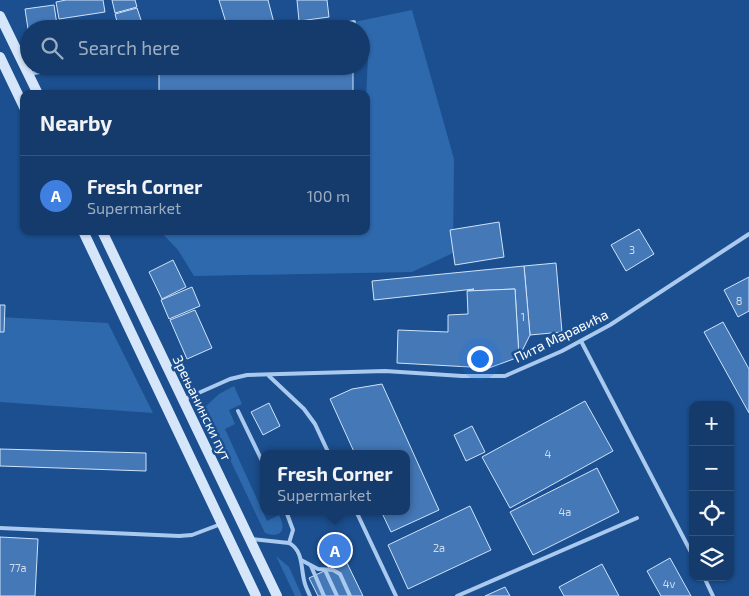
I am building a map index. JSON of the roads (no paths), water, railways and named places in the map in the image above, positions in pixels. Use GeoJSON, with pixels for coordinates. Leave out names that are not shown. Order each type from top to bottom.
{"type":"FeatureCollection","features":[{"type":"Feature","properties":{"kind":"main road"},"geometry":{"type":"LineString","coordinates":[[0,16],[20,56]]}},
{"type":"Feature","properties":{"kind":"main road"},"geometry":{"type":"LineString","coordinates":[[0,57],[20,99]]}},
{"type":"Feature","properties":{"kind":"main road"},"geometry":{"type":"LineString","coordinates":[[29,75],[36,90]]}},
{"type":"Feature","properties":{"kind":"main road"},"geometry":{"type":"LineString","coordinates":[[85,235],[256,596]]}},
{"type":"Feature","properties":{"kind":"main road","name":"Зрењанински пут"},"geometry":{"type":"LineString","coordinates":[[104,235],[277,596]]}},
{"type":"Feature","properties":{"kind":"lane","name":"Пита Маравића"},"geometry":{"type":"LineString","coordinates":[[182,399],[230,379],[247,375],[385,371],[462,376],[504,376],[581,342],[749,234]]}},
{"type":"Feature","properties":{"kind":"lane"},"geometry":{"type":"LineString","coordinates":[[581,342],[689,548]]}},
{"type":"Feature","properties":{"kind":"lane"},"geometry":{"type":"LineString","coordinates":[[268,375],[304,409],[315,424],[327,450]]}},
{"type":"Feature","properties":{"kind":"lane"},"geometry":{"type":"LineString","coordinates":[[238,411],[260,457]]}},
{"type":"Feature","properties":{"kind":"lane"},"geometry":{"type":"LineString","coordinates":[[287,515],[293,530],[289,543]]}},
{"type":"Feature","properties":{"kind":"lane"},"geometry":{"type":"LineString","coordinates":[[358,515],[396,596]]}},
{"type":"Feature","properties":{"kind":"lane"},"geometry":{"type":"LineString","coordinates":[[457,596],[637,518]]}},
{"type":"Feature","properties":{"kind":"lane"},"geometry":{"type":"LineString","coordinates":[[0,528],[179,536],[198,534],[221,524]]}},
{"type":"Feature","properties":{"kind":"lane"},"geometry":{"type":"LineString","coordinates":[[249,539],[294,545],[301,560],[305,585],[310,596]]}},
{"type":"Feature","properties":{"kind":"lane"},"geometry":{"type":"LineString","coordinates":[[301,560],[310,566],[333,570],[340,574],[350,596]]}},
{"type":"Feature","properties":{"kind":"lane"},"geometry":{"type":"LineString","coordinates":[[310,566],[324,596]]}},
{"type":"Feature","properties":{"kind":"lane"},"geometry":{"type":"LineString","coordinates":[[325,570],[337,596]]}},
{"type":"Feature","properties":{"kind":"lane"},"geometry":{"type":"LineString","coordinates":[[706,581],[713,596]]}},
{"type":"Feature","properties":{"kind":"place","name":"Fresh Corner"},"geometry":{"type":"Point","coordinates":[335,550]}}]}
